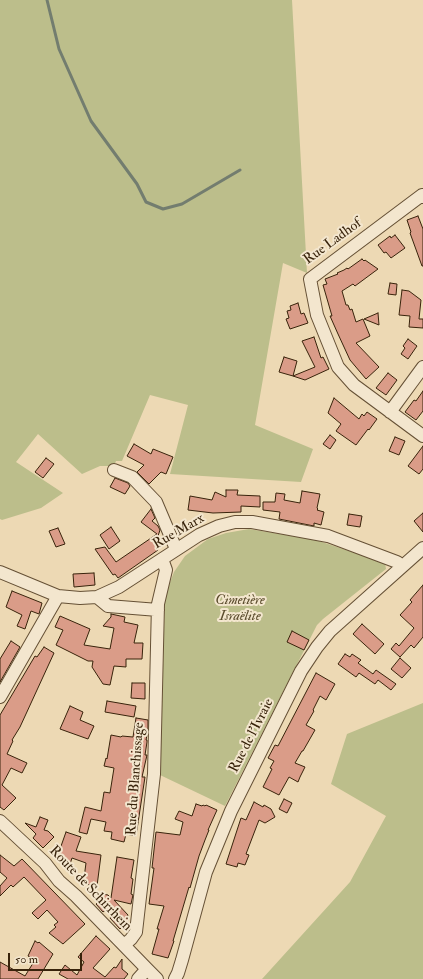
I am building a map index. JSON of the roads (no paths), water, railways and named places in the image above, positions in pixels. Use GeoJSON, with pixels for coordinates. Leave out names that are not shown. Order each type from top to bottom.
{"type":"FeatureCollection","features":[{"type":"Feature","properties":{"kind":"street","name":"Rue Ladhof"},"geometry":{"type":"LineString","coordinates":[[423,196],[310,279],[317,315],[338,367],[354,385],[423,436]]}},
{"type":"Feature","properties":{"kind":"street"},"geometry":{"type":"LineString","coordinates":[[390,412],[423,367]]}},
{"type":"Feature","properties":{"kind":"street"},"geometry":{"type":"LineString","coordinates":[[114,470],[132,477],[156,502],[176,550]]}},
{"type":"Feature","properties":{"kind":"street","name":"Rue Marx"},"geometry":{"type":"LineString","coordinates":[[0,572],[58,596],[80,598],[97,597],[119,587],[199,535],[219,526],[235,522],[252,522],[328,536],[397,562],[402,566]]}},
{"type":"Feature","properties":{"kind":"street","name":"Rue de l'Ivraie"},"geometry":{"type":"LineString","coordinates":[[175,979],[182,960],[206,872],[231,811],[301,671],[330,631],[423,548]]}},
{"type":"Feature","properties":{"kind":"street","name":"Rue du Blanchissage"},"geometry":{"type":"LineString","coordinates":[[124,945],[136,932],[154,774],[158,604],[166,570],[162,558]]}},
{"type":"Feature","properties":{"kind":"street"},"geometry":{"type":"LineString","coordinates":[[0,697],[58,596]]}},
{"type":"Feature","properties":{"kind":"street"},"geometry":{"type":"LineString","coordinates":[[97,597],[108,606],[158,610]]}},
{"type":"Feature","properties":{"kind":"street","name":"Route de Schirrhein"},"geometry":{"type":"LineString","coordinates":[[0,821],[45,863],[59,882],[76,896],[158,979]]}},
{"type":"Feature","properties":{"kind":"street"},"geometry":{"type":"LineString","coordinates":[[138,979],[147,969]]}},
{"type":"Feature","properties":{"kind":"waterway"},"geometry":{"type":"LineString","coordinates":[[47,0],[59,49],[91,121],[137,184],[146,202],[163,209],[182,204],[240,170]]}},
{"type":"Feature","properties":{"kind":"park label","name":"Cimetière Israëlite"},"geometry":{"type":"Point","coordinates":[240,610]}}]}
